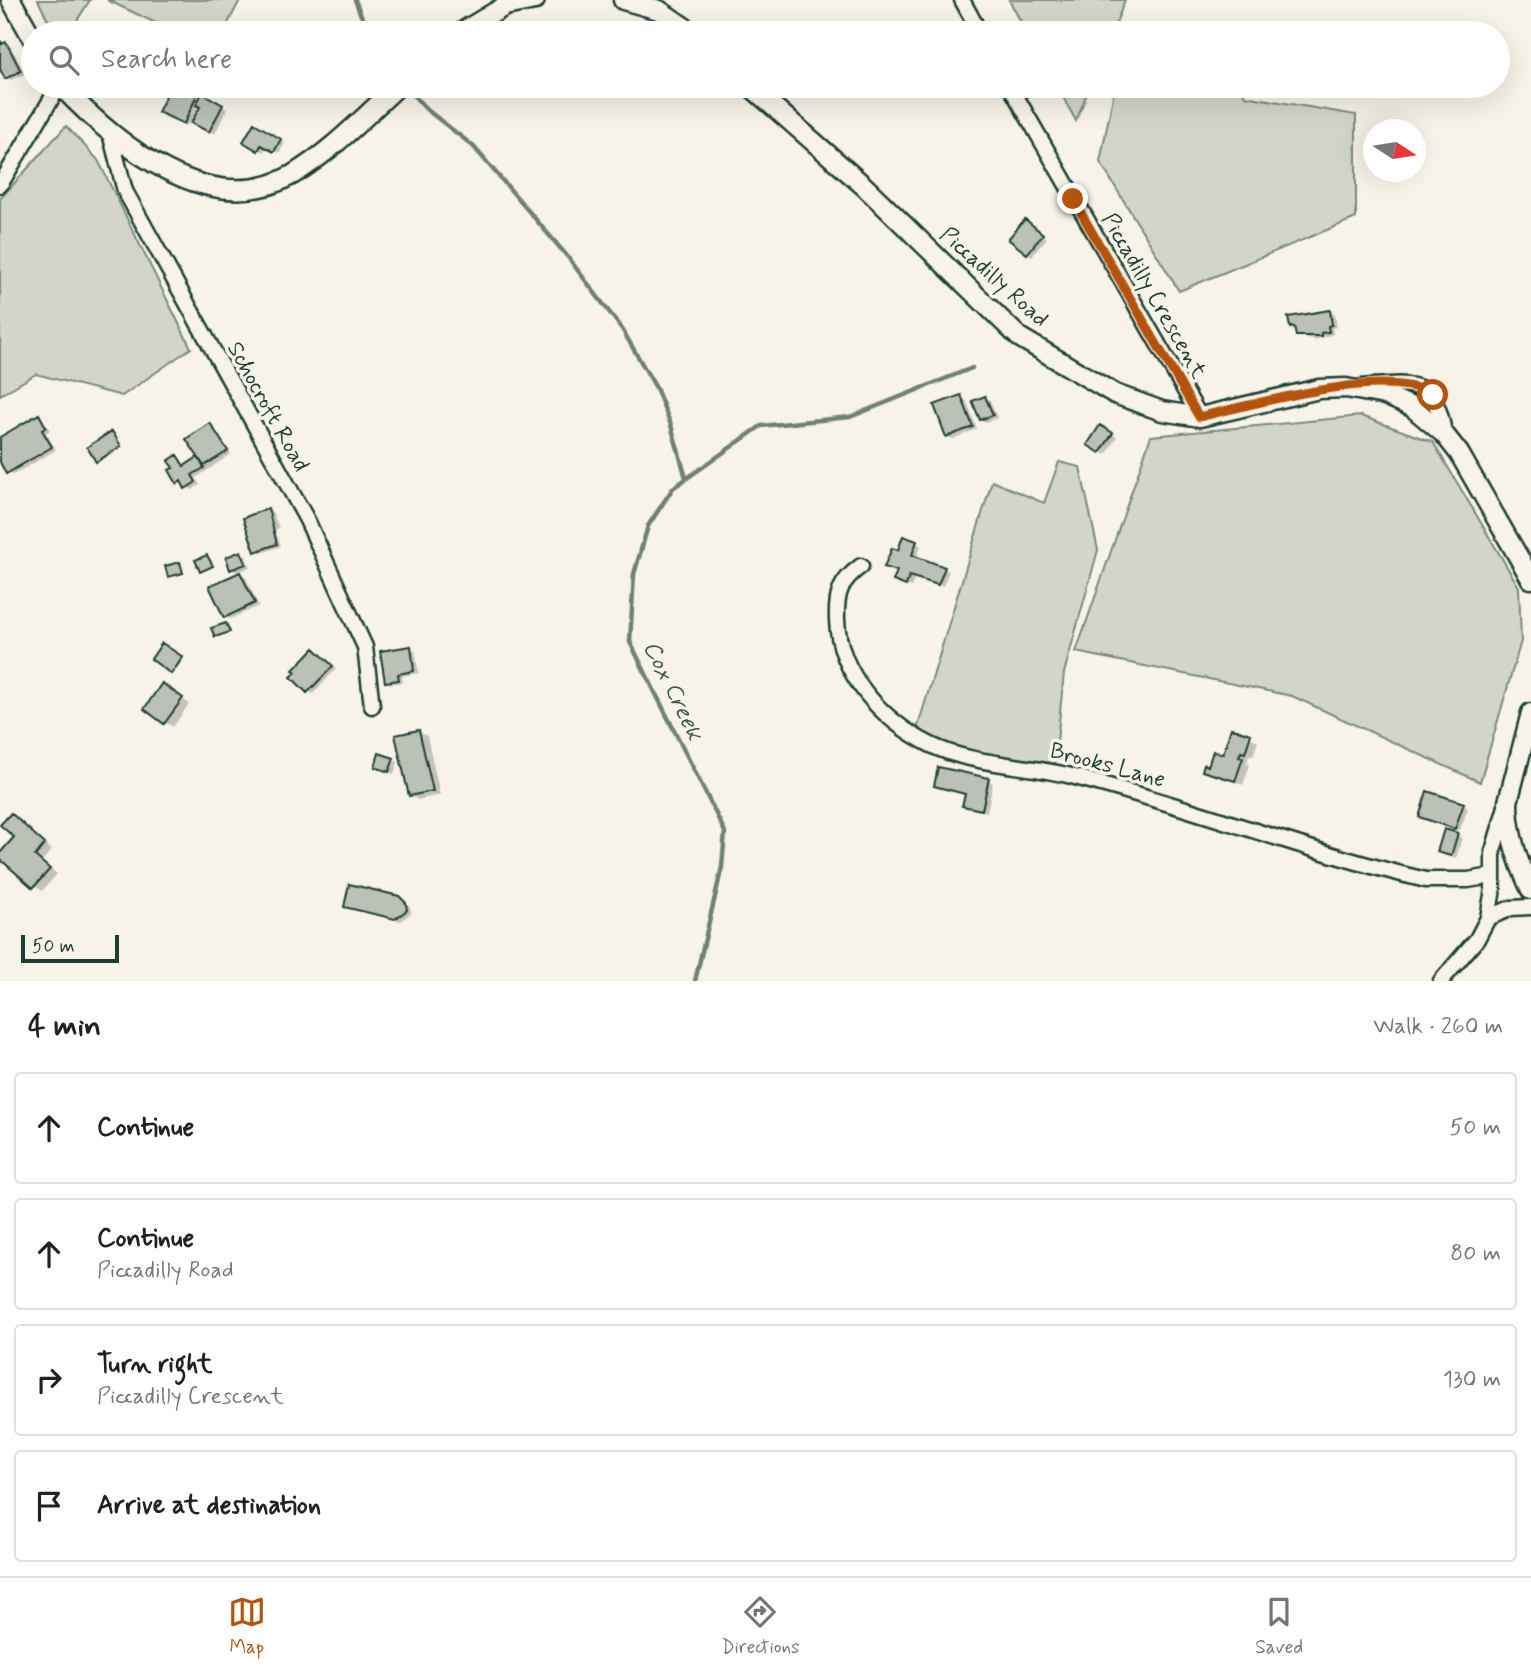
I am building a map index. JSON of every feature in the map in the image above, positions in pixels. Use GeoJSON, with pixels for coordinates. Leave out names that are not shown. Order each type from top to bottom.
{"type":"FeatureCollection","features":[{"type":"Feature","properties":{"kind":"main road"},"geometry":{"type":"LineString","coordinates":[[11,0],[23,21]]}},
{"type":"Feature","properties":{"kind":"main road"},"geometry":{"type":"LineString","coordinates":[[480,21],[505,6],[535,0]]}},
{"type":"Feature","properties":{"kind":"main road"},"geometry":{"type":"LineString","coordinates":[[623,0],[659,10],[675,21]]}},
{"type":"Feature","properties":{"kind":"main road"},"geometry":{"type":"LineString","coordinates":[[73,98],[110,133],[160,167],[196,183],[236,189],[260,186],[291,175],[337,142],[385,98]]}},
{"type":"Feature","properties":{"kind":"main road","name":"Piccadilly Road"},"geometry":{"type":"LineString","coordinates":[[764,98],[864,186],[1019,338],[1115,394],[1162,411],[1199,417],[1319,389],[1346,388],[1385,395],[1412,407],[1444,434],[1459,453],[1531,579]]}},
{"type":"Feature","properties":{"kind":"main road"},"geometry":{"type":"LineString","coordinates":[[1531,713],[1508,802],[1508,817],[1519,865],[1531,890]]}},
{"type":"Feature","properties":{"kind":"street"},"geometry":{"type":"LineString","coordinates":[[962,0],[973,21]]}},
{"type":"Feature","properties":{"kind":"street"},"geometry":{"type":"LineString","coordinates":[[0,185],[53,98]]}},
{"type":"Feature","properties":{"kind":"street","name":"Piccadilly Crescent"},"geometry":{"type":"LineString","coordinates":[[1017,98],[1199,417]]}},
{"type":"Feature","properties":{"kind":"street","name":"Schocroft Road"},"geometry":{"type":"LineString","coordinates":[[110,133],[125,191],[307,520],[360,634],[365,647],[372,706]]}},
{"type":"Feature","properties":{"kind":"street","name":"Brooks Lane"},"geometry":{"type":"LineString","coordinates":[[861,566],[845,578],[837,604],[838,643],[858,684],[891,721],[932,746],[970,757],[1076,777],[1426,880],[1468,880],[1492,876]]}},
{"type":"Feature","properties":{"kind":"street"},"geometry":{"type":"LineString","coordinates":[[1441,981],[1477,939],[1488,918],[1493,851],[1508,802]]}},
{"type":"Feature","properties":{"kind":"street"},"geometry":{"type":"LineString","coordinates":[[1488,918],[1511,908],[1531,906]]}},
{"type":"Feature","properties":{"kind":"shaded area"},"geometry":{"type":"Polygon","coordinates":[[[38,0],[90,0],[77,21],[48,21],[38,0]]]}},
{"type":"Feature","properties":{"kind":"shaded area"},"geometry":{"type":"Polygon","coordinates":[[[107,0],[240,0],[229,21],[152,21],[107,0]]]}},
{"type":"Feature","properties":{"kind":"shaded area"},"geometry":{"type":"Polygon","coordinates":[[[1009,0],[1125,0],[1117,21],[1020,21],[1009,0]]]}},
{"type":"Feature","properties":{"kind":"shaded area"},"geometry":{"type":"Polygon","coordinates":[[[1064,98],[1085,98],[1076,121],[1064,98]]]}},
{"type":"Feature","properties":{"kind":"shaded area"},"geometry":{"type":"Polygon","coordinates":[[[1113,98],[1257,98],[1356,115],[1356,218],[1179,291],[1100,162],[1113,98]]]}},
{"type":"Feature","properties":{"kind":"shaded area"},"geometry":{"type":"Polygon","coordinates":[[[66,126],[98,160],[191,348],[122,396],[36,374],[0,395],[0,199],[66,126]]]}},
{"type":"Feature","properties":{"kind":"shaded area"},"geometry":{"type":"Polygon","coordinates":[[[1361,416],[1433,442],[1519,587],[1521,641],[1480,782],[1292,696],[1076,652],[1151,436],[1361,416]]]}},
{"type":"Feature","properties":{"kind":"shaded area"},"geometry":{"type":"Polygon","coordinates":[[[1059,462],[1080,467],[1098,550],[1064,673],[1054,772],[970,757],[915,736],[992,481],[1044,503],[1059,462]]]}},
{"type":"Feature","properties":{"kind":"building"},"geometry":{"type":"Polygon","coordinates":[[[0,40],[2,44],[6,42],[21,71],[5,79],[0,69],[0,40]]]}},
{"type":"Feature","properties":{"kind":"building"},"geometry":{"type":"Polygon","coordinates":[[[165,98],[196,98],[184,124],[158,112],[165,98]]]}},
{"type":"Feature","properties":{"kind":"building"},"geometry":{"type":"Polygon","coordinates":[[[200,98],[211,98],[223,105],[209,132],[191,123],[200,107],[196,105],[200,98]]]}},
{"type":"Feature","properties":{"kind":"building"},"geometry":{"type":"Polygon","coordinates":[[[254,123],[281,139],[274,152],[261,145],[258,151],[243,142],[254,123]]]}},
{"type":"Feature","properties":{"kind":"building"},"geometry":{"type":"Polygon","coordinates":[[[1025,219],[1043,234],[1027,254],[1008,239],[1025,219]]]}},
{"type":"Feature","properties":{"kind":"building"},"geometry":{"type":"Polygon","coordinates":[[[1330,310],[1332,325],[1328,326],[1329,332],[1321,333],[1321,336],[1296,336],[1294,327],[1290,328],[1288,317],[1330,310]]]}},
{"type":"Feature","properties":{"kind":"building"},"geometry":{"type":"Polygon","coordinates":[[[961,395],[973,427],[946,437],[934,405],[961,395]]]}},
{"type":"Feature","properties":{"kind":"building"},"geometry":{"type":"Polygon","coordinates":[[[985,396],[993,415],[980,420],[972,401],[985,396]]]}},
{"type":"Feature","properties":{"kind":"building"},"geometry":{"type":"Polygon","coordinates":[[[39,414],[46,427],[42,430],[52,447],[6,474],[0,462],[0,437],[39,414]]]}},
{"type":"Feature","properties":{"kind":"building"},"geometry":{"type":"Polygon","coordinates":[[[210,423],[228,451],[204,466],[186,439],[210,423]]]}},
{"type":"Feature","properties":{"kind":"building"},"geometry":{"type":"Polygon","coordinates":[[[1100,425],[1113,433],[1100,453],[1087,445],[1100,425]]]}},
{"type":"Feature","properties":{"kind":"building"},"geometry":{"type":"Polygon","coordinates":[[[112,431],[121,446],[96,462],[87,447],[112,431]]]}},
{"type":"Feature","properties":{"kind":"building"},"geometry":{"type":"Polygon","coordinates":[[[177,455],[184,466],[198,457],[204,468],[192,475],[196,482],[185,489],[181,481],[177,484],[169,470],[173,468],[168,461],[177,455]]]}},
{"type":"Feature","properties":{"kind":"building"},"geometry":{"type":"Polygon","coordinates":[[[268,508],[277,544],[255,552],[243,518],[268,508]]]}},
{"type":"Feature","properties":{"kind":"building"},"geometry":{"type":"Polygon","coordinates":[[[903,536],[917,541],[912,555],[945,567],[938,585],[909,576],[906,586],[893,581],[897,571],[884,567],[892,548],[898,550],[903,536]]]}},
{"type":"Feature","properties":{"kind":"building"},"geometry":{"type":"Polygon","coordinates":[[[241,551],[246,564],[230,570],[226,557],[241,551]]]}},
{"type":"Feature","properties":{"kind":"building"},"geometry":{"type":"Polygon","coordinates":[[[207,555],[213,566],[200,572],[195,560],[207,555]]]}},
{"type":"Feature","properties":{"kind":"building"},"geometry":{"type":"Polygon","coordinates":[[[180,562],[183,573],[168,577],[165,566],[180,562]]]}},
{"type":"Feature","properties":{"kind":"building"},"geometry":{"type":"Polygon","coordinates":[[[240,572],[255,603],[224,618],[209,586],[240,572]]]}},
{"type":"Feature","properties":{"kind":"building"},"geometry":{"type":"Polygon","coordinates":[[[226,623],[230,632],[215,637],[211,628],[226,623]]]}},
{"type":"Feature","properties":{"kind":"building"},"geometry":{"type":"Polygon","coordinates":[[[162,643],[183,657],[171,674],[151,659],[162,643]]]}},
{"type":"Feature","properties":{"kind":"building"},"geometry":{"type":"Polygon","coordinates":[[[411,646],[414,671],[398,674],[399,680],[385,682],[380,651],[411,646]]]}},
{"type":"Feature","properties":{"kind":"building"},"geometry":{"type":"Polygon","coordinates":[[[314,648],[333,666],[307,693],[291,677],[296,672],[293,670],[314,648]]]}},
{"type":"Feature","properties":{"kind":"building"},"geometry":{"type":"Polygon","coordinates":[[[162,683],[183,698],[164,724],[144,709],[162,683]]]}},
{"type":"Feature","properties":{"kind":"building"},"geometry":{"type":"Polygon","coordinates":[[[1231,728],[1251,734],[1245,753],[1241,752],[1239,757],[1243,758],[1235,781],[1202,771],[1204,764],[1208,766],[1213,751],[1223,754],[1231,728]]]}},
{"type":"Feature","properties":{"kind":"building"},"geometry":{"type":"Polygon","coordinates":[[[419,730],[433,791],[409,796],[395,735],[419,730]]]}},
{"type":"Feature","properties":{"kind":"building"},"geometry":{"type":"Polygon","coordinates":[[[379,753],[394,758],[389,772],[375,767],[379,753]]]}},
{"type":"Feature","properties":{"kind":"building"},"geometry":{"type":"Polygon","coordinates":[[[938,767],[989,778],[982,810],[962,806],[965,794],[934,786],[938,767]]]}},
{"type":"Feature","properties":{"kind":"building"},"geometry":{"type":"Polygon","coordinates":[[[1427,791],[1464,803],[1455,829],[1419,817],[1427,791]]]}},
{"type":"Feature","properties":{"kind":"building"},"geometry":{"type":"Polygon","coordinates":[[[11,813],[45,844],[35,856],[50,869],[33,888],[0,859],[0,853],[14,837],[0,825],[11,813]]]}},
{"type":"Feature","properties":{"kind":"building"},"geometry":{"type":"Polygon","coordinates":[[[1444,829],[1458,833],[1451,856],[1437,852],[1444,829]]]}},
{"type":"Feature","properties":{"kind":"building"},"geometry":{"type":"Polygon","coordinates":[[[349,884],[399,896],[406,903],[407,910],[395,919],[344,907],[349,884]]]}},
{"type":"Feature","properties":{"kind":"waterway"},"geometry":{"type":"LineString","coordinates":[[355,0],[363,21]]}},
{"type":"Feature","properties":{"kind":"waterway"},"geometry":{"type":"LineString","coordinates":[[416,98],[473,146],[567,256],[622,329],[656,388],[671,425],[686,478]]}},
{"type":"Feature","properties":{"kind":"waterway","name":"Cox Creek"},"geometry":{"type":"LineString","coordinates":[[695,981],[722,867],[725,832],[630,642],[634,574],[648,526],[673,488],[761,426],[850,417],[972,368]]}},
{"type":"Feature","properties":{"kind":"route"},"geometry":{"type":"LineString","coordinates":[[1073,199],[1199,417],[1319,389],[1392,384],[1418,387],[1433,395]]}}]}
